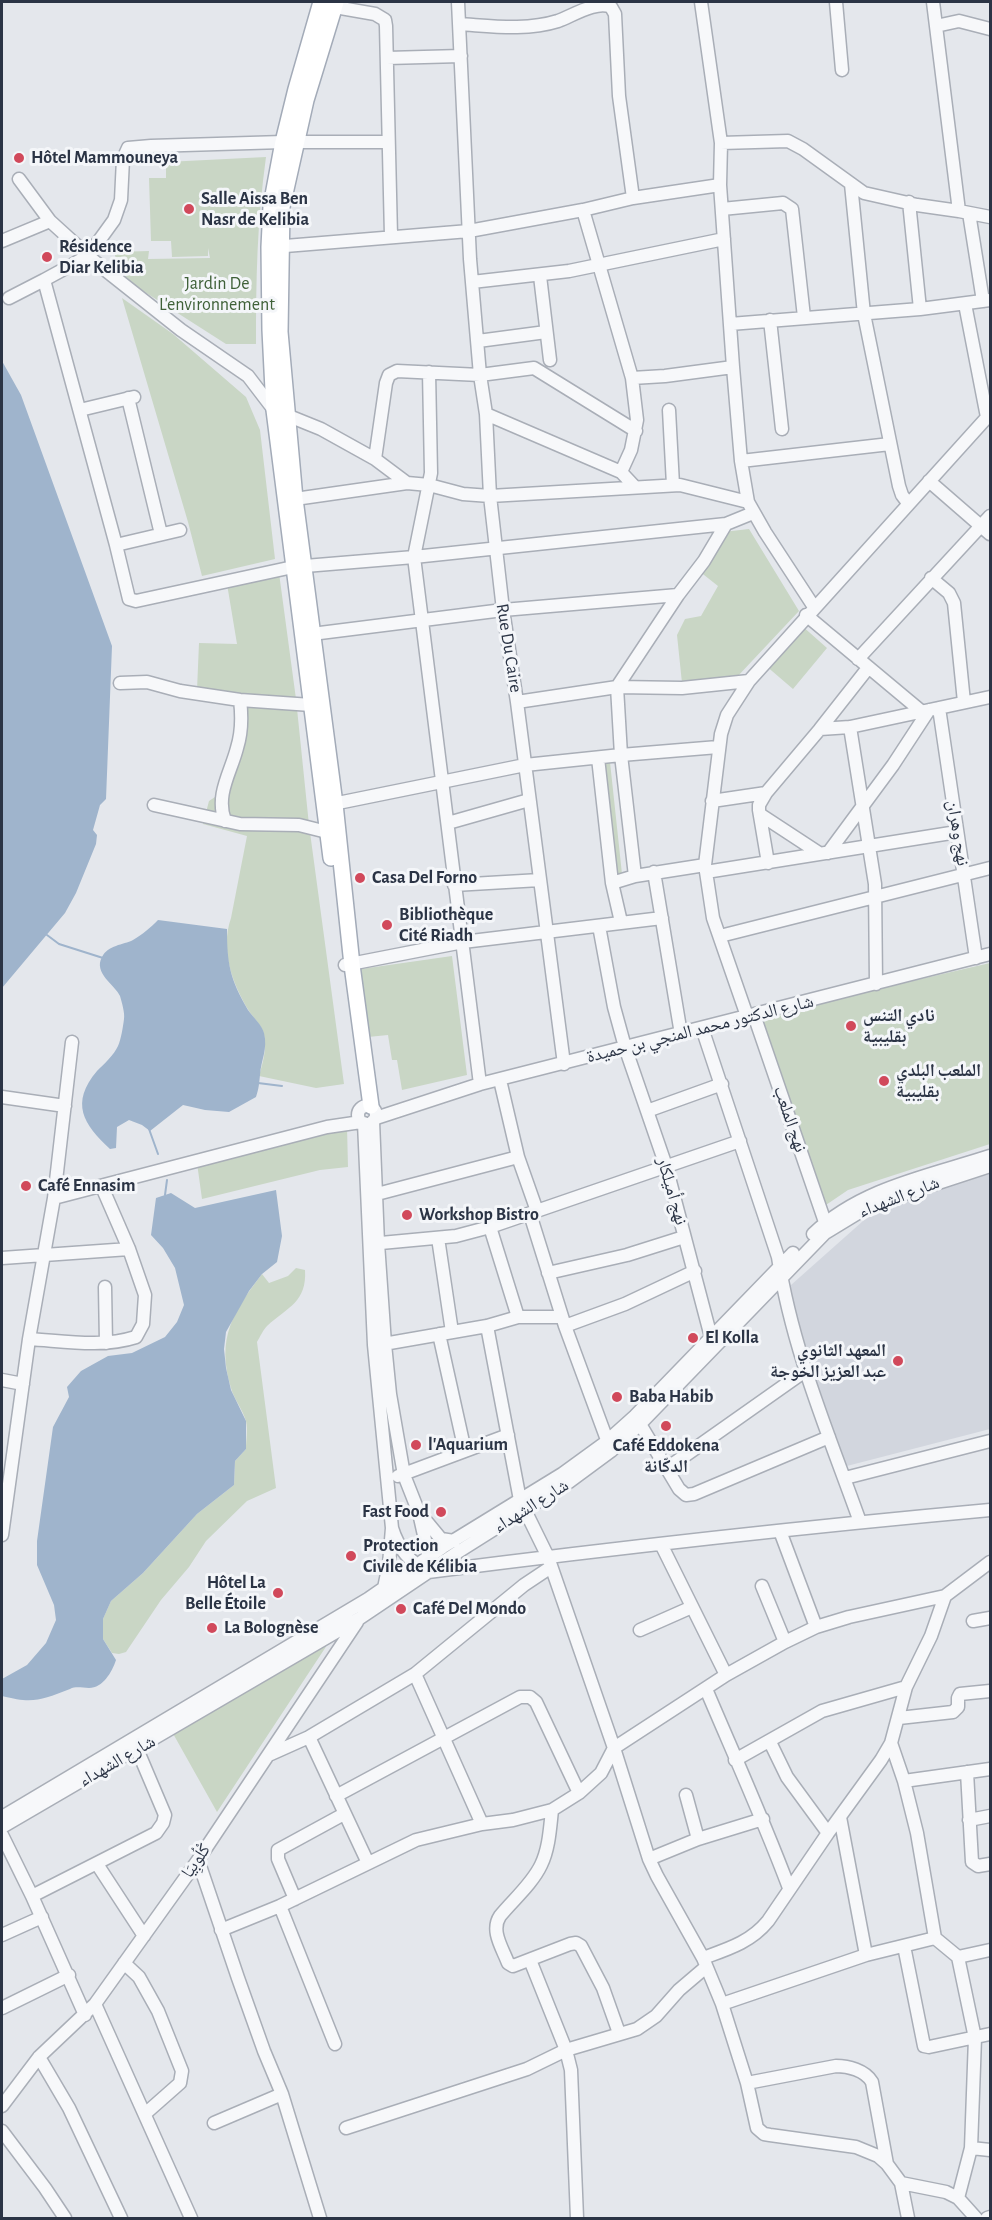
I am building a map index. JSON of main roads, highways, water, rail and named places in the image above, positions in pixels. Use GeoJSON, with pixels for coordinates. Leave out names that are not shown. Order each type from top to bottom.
{"type":"FeatureCollection","features":[{"type":"Feature","properties":{"kind":"main road"},"geometry":{"type":"LineString","coordinates":[[331,3],[317,59],[289,142],[282,207],[274,247],[272,373],[280,412],[368,1115]]}},
{"type":"Feature","properties":{"kind":"main road"},"geometry":{"type":"LineString","coordinates":[[274,247],[280,332],[280,412]]}},
{"type":"Feature","properties":{"kind":"main road"},"geometry":{"type":"LineString","coordinates":[[308,635],[311,705],[329,805],[327,832],[349,965]]}},
{"type":"Feature","properties":{"kind":"water"},"geometry":{"type":"Polygon","coordinates":[[[2,361],[21,395],[112,646],[106,799],[100,805],[93,830],[97,835],[96,844],[76,893],[65,913],[2,988],[2,361]]]}},
{"type":"Feature","properties":{"kind":"water"},"geometry":{"type":"Polygon","coordinates":[[[158,920],[227,929],[229,962],[233,980],[248,1010],[264,1033],[265,1049],[258,1088],[256,1097],[229,1112],[183,1105],[150,1131],[129,1120],[117,1127],[116,1148],[110,1149],[87,1122],[82,1103],[89,1083],[118,1046],[124,1019],[120,996],[102,973],[100,963],[108,950],[133,940],[158,920]]]}},
{"type":"Feature","properties":{"kind":"water"},"geometry":{"type":"Polygon","coordinates":[[[276,1190],[282,1236],[277,1262],[262,1274],[249,1291],[226,1332],[224,1349],[226,1368],[231,1390],[246,1421],[246,1449],[235,1461],[234,1485],[197,1514],[143,1573],[111,1601],[103,1619],[103,1639],[116,1660],[103,1682],[94,1687],[75,1688],[37,1700],[2,1696],[2,1679],[27,1665],[46,1643],[56,1620],[54,1605],[37,1565],[37,1541],[53,1427],[69,1397],[67,1387],[81,1371],[108,1356],[132,1353],[165,1337],[177,1322],[184,1305],[175,1268],[163,1248],[151,1235],[156,1198],[171,1193],[195,1208],[276,1190]]]}},
{"type":"Feature","properties":{"kind":"waterway"},"geometry":{"type":"LineString","coordinates":[[47,935],[59,944],[103,958]]}},
{"type":"Feature","properties":{"kind":"waterway"},"geometry":{"type":"LineString","coordinates":[[258,1083],[282,1086]]}},
{"type":"Feature","properties":{"kind":"waterway"},"geometry":{"type":"LineString","coordinates":[[149,1129],[158,1154]]}},
{"type":"Feature","properties":{"kind":"waterway"},"geometry":{"type":"LineString","coordinates":[[165,1195],[167,1180]]}},
{"type":"Feature","properties":{"kind":"place","name":"Hôtel Mammouneya"},"geometry":{"type":"Point","coordinates":[19,158]}},
{"type":"Feature","properties":{"kind":"place","name":"Salle Aissa Ben Nasr de Kelibia"},"geometry":{"type":"Point","coordinates":[189,209]}},
{"type":"Feature","properties":{"kind":"place","name":"Résidence Diar Kelibia"},"geometry":{"type":"Point","coordinates":[47,257]}},
{"type":"Feature","properties":{"kind":"place","name":"Casa Del Forno"},"geometry":{"type":"Point","coordinates":[360,878]}},
{"type":"Feature","properties":{"kind":"place","name":"Bibliothèque Cité Riadh"},"geometry":{"type":"Point","coordinates":[387,925]}},
{"type":"Feature","properties":{"kind":"place","name":"نادي التنس بقليبية"},"geometry":{"type":"Point","coordinates":[851,1026]}},
{"type":"Feature","properties":{"kind":"place","name":"الملعب البلدي بقليبية"},"geometry":{"type":"Point","coordinates":[884,1081]}},
{"type":"Feature","properties":{"kind":"place","name":"Café Ennasim"},"geometry":{"type":"Point","coordinates":[26,1186]}},
{"type":"Feature","properties":{"kind":"place","name":"Workshop Bistro"},"geometry":{"type":"Point","coordinates":[407,1215]}},
{"type":"Feature","properties":{"kind":"place","name":"El Kolla"},"geometry":{"type":"Point","coordinates":[693,1338]}},
{"type":"Feature","properties":{"kind":"place","name":"المعهد الثانوي عبد العزيز الخوجة"},"geometry":{"type":"Point","coordinates":[898,1361]}},
{"type":"Feature","properties":{"kind":"place","name":"Baba Habib"},"geometry":{"type":"Point","coordinates":[617,1397]}},
{"type":"Feature","properties":{"kind":"place","name":"Café Eddokena الدكّانة"},"geometry":{"type":"Point","coordinates":[666,1426]}},
{"type":"Feature","properties":{"kind":"place","name":"l'Aquarium"},"geometry":{"type":"Point","coordinates":[416,1445]}},
{"type":"Feature","properties":{"kind":"place","name":"Fast Food"},"geometry":{"type":"Point","coordinates":[441,1512]}},
{"type":"Feature","properties":{"kind":"place","name":"Protection Civile de Kélibia"},"geometry":{"type":"Point","coordinates":[351,1556]}},
{"type":"Feature","properties":{"kind":"place","name":"Hôtel La Belle Étoile"},"geometry":{"type":"Point","coordinates":[278,1593]}},
{"type":"Feature","properties":{"kind":"place","name":"Café Del Mondo"},"geometry":{"type":"Point","coordinates":[401,1609]}},
{"type":"Feature","properties":{"kind":"place","name":"La Bolognèse"},"geometry":{"type":"Point","coordinates":[212,1628]}},
{"type":"Feature","properties":{"kind":"park label","name":"Jardin De L'environnement"},"geometry":{"type":"Point","coordinates":[217,294]}}]}
